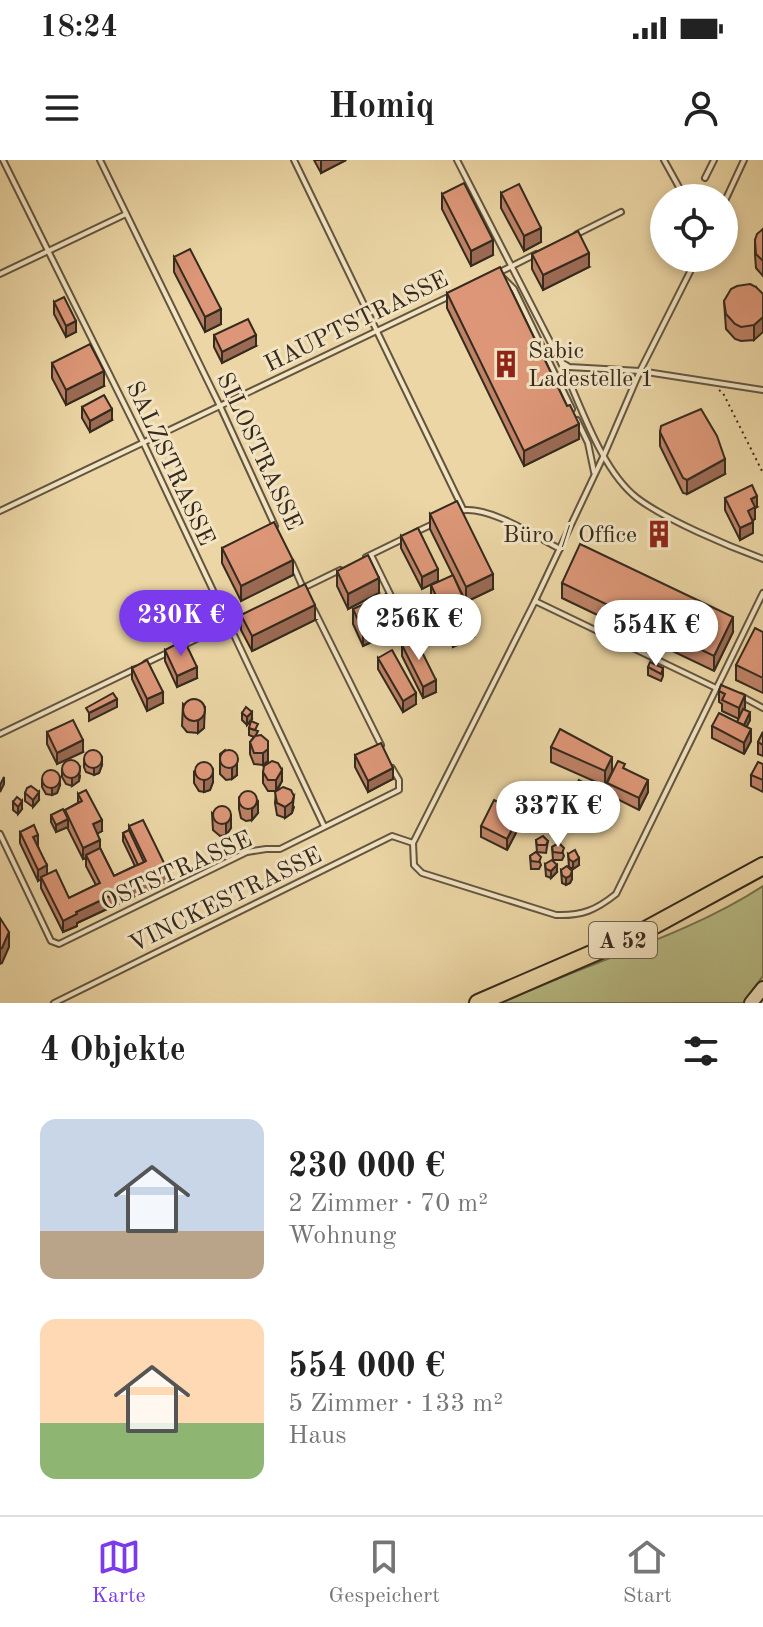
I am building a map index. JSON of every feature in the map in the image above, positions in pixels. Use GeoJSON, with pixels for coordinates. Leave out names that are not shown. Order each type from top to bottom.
{"type":"FeatureCollection","features":[{"type":"Feature","properties":{"kind":"highway","name":"A 52"},"geometry":{"type":"LineString","coordinates":[[478,1003],[640,933],[763,866]]}},
{"type":"Feature","properties":{"kind":"street"},"geometry":{"type":"LineString","coordinates":[[751,1003],[763,988]]}},
{"type":"Feature","properties":{"kind":"lane","name":"SALZSTRASSE"},"geometry":{"type":"LineString","coordinates":[[3,160],[143,442],[324,826]]}},
{"type":"Feature","properties":{"kind":"lane","name":"SILOSTRASSE"},"geometry":{"type":"LineString","coordinates":[[100,160],[220,406],[277,532]]}},
{"type":"Feature","properties":{"kind":"lane"},"geometry":{"type":"LineString","coordinates":[[294,160],[463,509]]}},
{"type":"Feature","properties":{"kind":"lane"},"geometry":{"type":"LineString","coordinates":[[457,160],[561,362],[604,455],[623,484],[636,497],[662,513],[763,559]]}},
{"type":"Feature","properties":{"kind":"lane"},"geometry":{"type":"LineString","coordinates":[[664,160],[677,184]]}},
{"type":"Feature","properties":{"kind":"lane"},"geometry":{"type":"LineString","coordinates":[[705,178],[714,160]]}},
{"type":"Feature","properties":{"kind":"lane"},"geometry":{"type":"LineString","coordinates":[[733,184],[744,160]]}},
{"type":"Feature","properties":{"kind":"lane"},"geometry":{"type":"LineString","coordinates":[[566,239],[621,212]]}},
{"type":"Feature","properties":{"kind":"lane"},"geometry":{"type":"LineString","coordinates":[[0,274],[126,214]]}},
{"type":"Feature","properties":{"kind":"lane"},"geometry":{"type":"LineString","coordinates":[[538,253],[495,274],[506,279],[520,301],[588,443],[594,474]]}},
{"type":"Feature","properties":{"kind":"lane"},"geometry":{"type":"LineString","coordinates":[[690,272],[640,371],[535,601],[413,843],[414,865],[422,873],[556,915],[579,916],[599,908],[616,894],[763,593]]}},
{"type":"Feature","properties":{"kind":"lane","name":"HAUPTSTRASSE"},"geometry":{"type":"LineString","coordinates":[[0,511],[456,294]]}},
{"type":"Feature","properties":{"kind":"lane"},"geometry":{"type":"LineString","coordinates":[[561,362],[569,367],[640,371],[763,390]]}},
{"type":"Feature","properties":{"kind":"lane"},"geometry":{"type":"LineString","coordinates":[[450,516],[463,509],[478,511],[501,519],[560,549]]}},
{"type":"Feature","properties":{"kind":"lane"},"geometry":{"type":"LineString","coordinates":[[358,561],[437,522]]}},
{"type":"Feature","properties":{"kind":"lane"},"geometry":{"type":"LineString","coordinates":[[371,555],[396,606]]}},
{"type":"Feature","properties":{"kind":"lane","name":"SILOSTRASSE"},"geometry":{"type":"LineString","coordinates":[[290,560],[303,588]]}},
{"type":"Feature","properties":{"kind":"lane"},"geometry":{"type":"LineString","coordinates":[[290,594],[344,568]]}},
{"type":"Feature","properties":{"kind":"lane"},"geometry":{"type":"LineString","coordinates":[[310,601],[385,753]]}},
{"type":"Feature","properties":{"kind":"lane"},"geometry":{"type":"LineString","coordinates":[[535,601],[763,708]]}},
{"type":"Feature","properties":{"kind":"lane"},"geometry":{"type":"LineString","coordinates":[[0,734],[252,612]]}},
{"type":"Feature","properties":{"kind":"lane","name":"OSTSTRASSE"},"geometry":{"type":"LineString","coordinates":[[0,834],[51,941],[59,944],[247,852],[280,849],[399,790],[399,780],[392,766]]}},
{"type":"Feature","properties":{"kind":"lane","name":"VINCKESTRASSE"},"geometry":{"type":"LineString","coordinates":[[54,1003],[392,836],[413,843]]}},
{"type":"Feature","properties":{"kind":"path"},"geometry":{"type":"LineString","coordinates":[[712,382],[723,393],[763,473]]}},
{"type":"Feature","properties":{"kind":"green space"},"geometry":{"type":"Polygon","coordinates":[[[763,886],[763,976],[743,1003],[502,1003],[668,935],[763,886]]]}},
{"type":"Feature","properties":{"kind":"building"},"geometry":{"type":"Polygon","coordinates":[[[464,183],[493,240],[471,251],[442,194],[464,183]]]}},
{"type":"Feature","properties":{"kind":"building"},"geometry":{"type":"Polygon","coordinates":[[[519,184],[541,228],[524,236],[501,193],[519,184]]]}},
{"type":"Feature","properties":{"kind":"building"},"geometry":{"type":"Polygon","coordinates":[[[763,229],[763,261],[756,254],[755,240],[763,229]]]}},
{"type":"Feature","properties":{"kind":"building"},"geometry":{"type":"Polygon","coordinates":[[[578,231],[589,253],[543,275],[532,254],[578,231]]]}},
{"type":"Feature","properties":{"kind":"building"},"geometry":{"type":"Polygon","coordinates":[[[190,249],[221,309],[205,317],[174,257],[190,249]]]}},
{"type":"Feature","properties":{"kind":"building","name":"Sabic Ladestelle 1"},"geometry":{"type":"Polygon","coordinates":[[[500,267],[567,406],[570,405],[579,424],[524,451],[447,293],[500,267]]]}},
{"type":"Feature","properties":{"kind":"building"},"geometry":{"type":"Polygon","coordinates":[[[750,284],[763,294],[763,317],[754,325],[741,327],[726,314],[724,301],[731,289],[750,284]]]}},
{"type":"Feature","properties":{"kind":"building"},"geometry":{"type":"Polygon","coordinates":[[[64,297],[76,321],[66,326],[54,302],[64,297]]]}},
{"type":"Feature","properties":{"kind":"building"},"geometry":{"type":"Polygon","coordinates":[[[248,319],[256,335],[222,352],[214,335],[248,319]]]}},
{"type":"Feature","properties":{"kind":"building"},"geometry":{"type":"Polygon","coordinates":[[[90,344],[104,371],[66,390],[52,363],[90,344]]]}},
{"type":"Feature","properties":{"kind":"building"},"geometry":{"type":"Polygon","coordinates":[[[104,395],[112,409],[90,421],[82,407],[104,395]]]}},
{"type":"Feature","properties":{"kind":"building"},"geometry":{"type":"Polygon","coordinates":[[[701,409],[717,436],[725,459],[687,480],[683,478],[660,432],[661,426],[701,409]]]}},
{"type":"Feature","properties":{"kind":"building"},"geometry":{"type":"Polygon","coordinates":[[[752,485],[757,496],[751,499],[755,507],[748,511],[753,522],[740,528],[725,498],[752,485]]]}},
{"type":"Feature","properties":{"kind":"building"},"geometry":{"type":"Polygon","coordinates":[[[457,501],[493,574],[466,587],[430,514],[457,501]]]}},
{"type":"Feature","properties":{"kind":"building"},"geometry":{"type":"Polygon","coordinates":[[[652,519],[668,527],[665,533],[649,525],[652,519]]]}},
{"type":"Feature","properties":{"kind":"building"},"geometry":{"type":"Polygon","coordinates":[[[274,522],[293,560],[241,586],[222,548],[274,522]]]}},
{"type":"Feature","properties":{"kind":"building"},"geometry":{"type":"Polygon","coordinates":[[[418,528],[438,569],[422,577],[401,536],[418,528]]]}},
{"type":"Feature","properties":{"kind":"building"},"geometry":{"type":"Polygon","coordinates":[[[580,544],[733,617],[714,656],[562,583],[580,544]]]}},
{"type":"Feature","properties":{"kind":"building"},"geometry":{"type":"Polygon","coordinates":[[[368,555],[379,578],[348,594],[337,571],[368,555]]]}},
{"type":"Feature","properties":{"kind":"building"},"geometry":{"type":"Polygon","coordinates":[[[453,575],[474,622],[453,632],[431,585],[453,575]]]}},
{"type":"Feature","properties":{"kind":"building"},"geometry":{"type":"Polygon","coordinates":[[[305,584],[315,605],[252,636],[241,615],[305,584]]]}},
{"type":"Feature","properties":{"kind":"building"},"geometry":{"type":"Polygon","coordinates":[[[386,594],[396,616],[363,631],[353,609],[386,594]]]}},
{"type":"Feature","properties":{"kind":"building"},"geometry":{"type":"Polygon","coordinates":[[[755,628],[763,632],[763,678],[736,665],[755,628]]]}},
{"type":"Feature","properties":{"kind":"building"},"geometry":{"type":"Polygon","coordinates":[[[415,638],[436,680],[423,687],[402,645],[415,638]]]}},
{"type":"Feature","properties":{"kind":"building"},"geometry":{"type":"Polygon","coordinates":[[[184,640],[197,667],[177,676],[165,650],[184,640]]]}},
{"type":"Feature","properties":{"kind":"building"},"geometry":{"type":"Polygon","coordinates":[[[392,650],[416,693],[403,701],[378,658],[392,650]]]}},
{"type":"Feature","properties":{"kind":"building"},"geometry":{"type":"Polygon","coordinates":[[[147,660],[163,692],[147,699],[132,668],[147,660]]]}},
{"type":"Feature","properties":{"kind":"building"},"geometry":{"type":"Polygon","coordinates":[[[650,662],[663,668],[661,674],[648,667],[650,662]]]}},
{"type":"Feature","properties":{"kind":"building"},"geometry":{"type":"Polygon","coordinates":[[[721,685],[745,695],[739,708],[722,700],[725,694],[719,691],[721,685]]]}},
{"type":"Feature","properties":{"kind":"building"},"geometry":{"type":"Polygon","coordinates":[[[113,693],[117,699],[89,713],[86,708],[113,693]]]}},
{"type":"Feature","properties":{"kind":"building"},"geometry":{"type":"Polygon","coordinates":[[[190,699],[198,699],[205,710],[198,721],[190,721],[183,714],[183,706],[190,699]]]}},
{"type":"Feature","properties":{"kind":"building"},"geometry":{"type":"Polygon","coordinates":[[[246,707],[252,712],[247,717],[242,713],[246,707]]]}},
{"type":"Feature","properties":{"kind":"building"},"geometry":{"type":"Polygon","coordinates":[[[743,709],[750,712],[744,725],[737,722],[743,709]]]}},
{"type":"Feature","properties":{"kind":"building"},"geometry":{"type":"Polygon","coordinates":[[[719,713],[751,729],[744,743],[712,726],[719,713]]]}},
{"type":"Feature","properties":{"kind":"building"},"geometry":{"type":"Polygon","coordinates":[[[73,720],[83,740],[57,753],[47,732],[73,720]]]}},
{"type":"Feature","properties":{"kind":"building"},"geometry":{"type":"Polygon","coordinates":[[[251,721],[258,724],[255,730],[249,728],[251,721]]]}},
{"type":"Feature","properties":{"kind":"building"},"geometry":{"type":"Polygon","coordinates":[[[560,729],[612,757],[605,771],[551,747],[560,729]]]}},
{"type":"Feature","properties":{"kind":"building"},"geometry":{"type":"Polygon","coordinates":[[[261,735],[268,741],[268,749],[263,753],[254,753],[250,742],[261,735]]]}},
{"type":"Feature","properties":{"kind":"building"},"geometry":{"type":"Polygon","coordinates":[[[381,743],[393,768],[368,781],[355,755],[381,743]]]}},
{"type":"Feature","properties":{"kind":"building"},"geometry":{"type":"Polygon","coordinates":[[[93,750],[102,759],[93,768],[84,759],[93,750]]]}},
{"type":"Feature","properties":{"kind":"building"},"geometry":{"type":"Polygon","coordinates":[[[225,750],[233,750],[238,759],[236,766],[225,768],[220,763],[220,755],[225,750]]]}},
{"type":"Feature","properties":{"kind":"building"},"geometry":{"type":"Polygon","coordinates":[[[71,760],[80,769],[71,778],[62,769],[71,760]]]}},
{"type":"Feature","properties":{"kind":"building"},"geometry":{"type":"Polygon","coordinates":[[[272,761],[278,763],[282,770],[276,780],[268,780],[263,772],[264,766],[272,761]]]}},
{"type":"Feature","properties":{"kind":"building"},"geometry":{"type":"Polygon","coordinates":[[[618,761],[625,764],[623,768],[648,780],[639,798],[607,783],[618,761]]]}},
{"type":"Feature","properties":{"kind":"building"},"geometry":{"type":"Polygon","coordinates":[[[200,762],[208,762],[213,771],[211,778],[200,780],[195,775],[195,767],[200,762]]]}},
{"type":"Feature","properties":{"kind":"building"},"geometry":{"type":"Polygon","coordinates":[[[758,762],[763,764],[763,780],[751,775],[758,762]]]}},
{"type":"Feature","properties":{"kind":"building"},"geometry":{"type":"Polygon","coordinates":[[[51,770],[60,779],[51,788],[42,779],[51,770]]]}},
{"type":"Feature","properties":{"kind":"building"},"geometry":{"type":"Polygon","coordinates":[[[579,780],[593,788],[584,805],[570,797],[579,780]]]}},
{"type":"Feature","properties":{"kind":"building"},"geometry":{"type":"Polygon","coordinates":[[[31,786],[39,792],[33,800],[25,793],[31,786]]]}},
{"type":"Feature","properties":{"kind":"building"},"geometry":{"type":"Polygon","coordinates":[[[283,787],[291,790],[294,796],[285,807],[277,803],[275,792],[283,787]]]}},
{"type":"Feature","properties":{"kind":"building"},"geometry":{"type":"Polygon","coordinates":[[[86,790],[102,820],[93,824],[100,840],[83,848],[65,810],[82,801],[78,794],[86,790]]]}},
{"type":"Feature","properties":{"kind":"building"},"geometry":{"type":"Polygon","coordinates":[[[244,791],[252,791],[257,800],[255,807],[244,809],[239,804],[239,796],[244,791]]]}},
{"type":"Feature","properties":{"kind":"building"},"geometry":{"type":"Polygon","coordinates":[[[17,797],[22,801],[18,807],[13,802],[17,797]]]}},
{"type":"Feature","properties":{"kind":"building"},"geometry":{"type":"Polygon","coordinates":[[[494,800],[520,814],[507,839],[481,826],[494,800]]]}},
{"type":"Feature","properties":{"kind":"building"},"geometry":{"type":"Polygon","coordinates":[[[218,806],[226,806],[231,815],[229,822],[218,824],[213,819],[213,811],[218,806]]]}},
{"type":"Feature","properties":{"kind":"building"},"geometry":{"type":"Polygon","coordinates":[[[63,809],[68,819],[56,825],[51,815],[63,809]]]}},
{"type":"Feature","properties":{"kind":"building"},"geometry":{"type":"Polygon","coordinates":[[[143,820],[167,869],[63,921],[41,877],[56,870],[69,898],[100,883],[86,855],[100,848],[114,876],[146,861],[129,826],[143,820]]]}},
{"type":"Feature","properties":{"kind":"building"},"geometry":{"type":"Polygon","coordinates":[[[34,825],[38,835],[33,837],[47,865],[38,870],[20,832],[34,825]]]}},
{"type":"Feature","properties":{"kind":"building"},"geometry":{"type":"Polygon","coordinates":[[[129,830],[144,862],[138,865],[123,833],[129,830]]]}},
{"type":"Feature","properties":{"kind":"building"},"geometry":{"type":"Polygon","coordinates":[[[543,836],[548,841],[546,845],[537,845],[536,840],[543,836]]]}},
{"type":"Feature","properties":{"kind":"building"},"geometry":{"type":"Polygon","coordinates":[[[559,843],[564,848],[562,853],[553,852],[552,847],[559,843]]]}},
{"type":"Feature","properties":{"kind":"building"},"geometry":{"type":"Polygon","coordinates":[[[575,850],[579,858],[573,862],[568,854],[575,850]]]}},
{"type":"Feature","properties":{"kind":"building"},"geometry":{"type":"Polygon","coordinates":[[[536,852],[541,857],[539,862],[531,861],[530,856],[536,852]]]}},
{"type":"Feature","properties":{"kind":"building"},"geometry":{"type":"Polygon","coordinates":[[[552,860],[557,865],[551,871],[546,869],[545,864],[552,860]]]}},
{"type":"Feature","properties":{"kind":"building"},"geometry":{"type":"Polygon","coordinates":[[[567,866],[572,871],[566,878],[561,870],[567,866]]]}},
{"type":"Feature","properties":{"kind":"building"},"geometry":{"type":"Polygon","coordinates":[[[0,918],[9,932],[0,949],[0,918]]]}},
{"type":"Feature","properties":{"kind":"place","name":"Sabic Ladestelle 1"},"geometry":{"type":"Point","coordinates":[506,364]}},
{"type":"Feature","properties":{"kind":"place","name":"Büro / Office"},"geometry":{"type":"Point","coordinates":[659,534]}}]}
